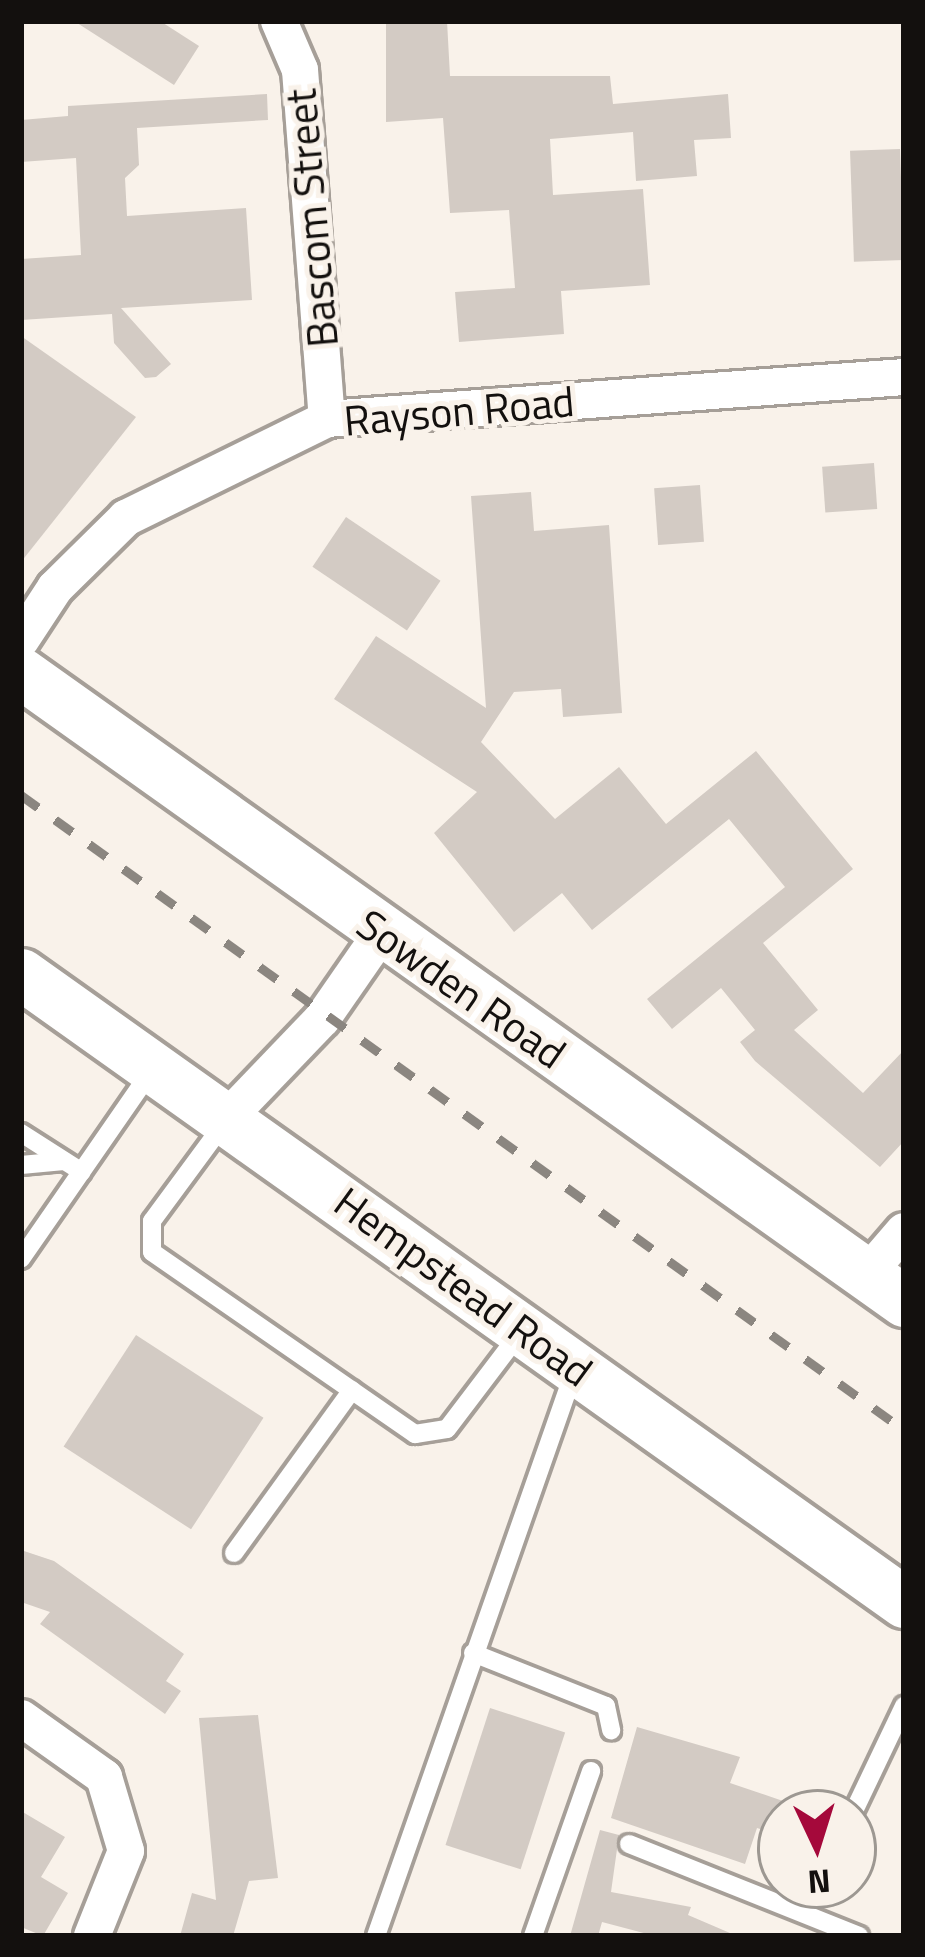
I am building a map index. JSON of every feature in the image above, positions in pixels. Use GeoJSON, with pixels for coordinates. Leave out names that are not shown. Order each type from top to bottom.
{"type":"FeatureCollection","features":[{"type":"Feature","properties":{"kind":"main road","name":"Sowden Road"},"geometry":{"type":"LineString","coordinates":[[21,673],[885,1288]]}},
{"type":"Feature","properties":{"kind":"main road","name":"Hempstead Road"},"geometry":{"type":"LineString","coordinates":[[21,974],[229,1117],[904,1602]]}},
{"type":"Feature","properties":{"kind":"street","name":"Bascom Street"},"geometry":{"type":"LineString","coordinates":[[279,21],[300,70],[327,419]]}},
{"type":"Feature","properties":{"kind":"street","name":"Rayson Road"},"geometry":{"type":"LineString","coordinates":[[21,640],[55,588],[125,518],[327,419],[904,377]]}},
{"type":"Feature","properties":{"kind":"street"},"geometry":{"type":"LineString","coordinates":[[229,1117],[322,1018],[383,931]]}},
{"type":"Feature","properties":{"kind":"street"},"geometry":{"type":"LineString","coordinates":[[885,1288],[904,1232]]}},
{"type":"Feature","properties":{"kind":"street"},"geometry":{"type":"LineString","coordinates":[[21,1718],[104,1777],[126,1851],[92,1936]]}},
{"type":"Feature","properties":{"kind":"lane"},"geometry":{"type":"LineString","coordinates":[[21,1259],[155,1066]]}},
{"type":"Feature","properties":{"kind":"lane"},"geometry":{"type":"LineString","coordinates":[[229,1117],[152,1221],[152,1252],[415,1434],[447,1429],[523,1329]]}},
{"type":"Feature","properties":{"kind":"lane"},"geometry":{"type":"LineString","coordinates":[[21,1133],[82,1172]]}},
{"type":"Feature","properties":{"kind":"lane"},"geometry":{"type":"LineString","coordinates":[[21,1166],[64,1161]]}},
{"type":"Feature","properties":{"kind":"lane"},"geometry":{"type":"LineString","coordinates":[[382,1934],[473,1653],[576,1367]]}},
{"type":"Feature","properties":{"kind":"lane"},"geometry":{"type":"LineString","coordinates":[[235,1553],[352,1390]]}},
{"type":"Feature","properties":{"kind":"lane"},"geometry":{"type":"LineString","coordinates":[[473,1653],[606,1706],[611,1730]]}},
{"type":"Feature","properties":{"kind":"lane"},"geometry":{"type":"LineString","coordinates":[[864,1789],[904,1706]]}},
{"type":"Feature","properties":{"kind":"lane"},"geometry":{"type":"LineString","coordinates":[[533,1936],[592,1771]]}},
{"type":"Feature","properties":{"kind":"lane"},"geometry":{"type":"LineString","coordinates":[[629,1844],[859,1936]]}},
{"type":"Feature","properties":{"kind":"building"},"geometry":{"type":"Polygon","coordinates":[[[74,21],[160,21],[199,46],[174,85],[74,21]]]}},
{"type":"Feature","properties":{"kind":"building"},"geometry":{"type":"Polygon","coordinates":[[[386,21],[447,21],[450,76],[610,76],[613,104],[728,94],[731,138],[694,140],[697,176],[636,181],[633,132],[550,139],[553,195],[643,189],[650,285],[561,291],[564,334],[459,342],[455,292],[515,288],[509,210],[450,213],[443,118],[386,122],[386,21]]]}},
{"type":"Feature","properties":{"kind":"building"},"geometry":{"type":"Polygon","coordinates":[[[267,94],[268,120],[137,128],[139,165],[125,178],[127,216],[246,208],[252,300],[121,308],[171,364],[156,377],[145,378],[114,343],[112,314],[21,320],[21,259],[81,255],[76,158],[21,162],[21,120],[68,116],[68,106],[267,94]]]}},
{"type":"Feature","properties":{"kind":"building"},"geometry":{"type":"Polygon","coordinates":[[[900,149],[904,260],[854,262],[850,151],[900,149]]]}},
{"type":"Feature","properties":{"kind":"building"},"geometry":{"type":"Polygon","coordinates":[[[21,336],[136,417],[21,562],[21,336]]]}},
{"type":"Feature","properties":{"kind":"building"},"geometry":{"type":"Polygon","coordinates":[[[874,463],[877,509],[825,513],[822,467],[874,463]]]}},
{"type":"Feature","properties":{"kind":"building"},"geometry":{"type":"Polygon","coordinates":[[[700,485],[704,542],[658,545],[654,488],[700,485]]]}},
{"type":"Feature","properties":{"kind":"building"},"geometry":{"type":"Polygon","coordinates":[[[531,492],[534,531],[609,525],[622,713],[563,717],[561,689],[514,692],[481,742],[555,819],[619,767],[666,824],[756,751],[853,869],[763,943],[818,1010],[794,1030],[863,1093],[904,1050],[904,1141],[880,1167],[755,1061],[740,1042],[755,1030],[721,988],[672,1029],[647,999],[785,887],[729,819],[592,930],[562,893],[514,932],[434,833],[477,792],[334,699],[376,636],[486,708],[471,496],[531,492]]]}},
{"type":"Feature","properties":{"kind":"building"},"geometry":{"type":"Polygon","coordinates":[[[346,517],[441,581],[407,630],[312,567],[346,517]]]}},
{"type":"Feature","properties":{"kind":"building"},"geometry":{"type":"Polygon","coordinates":[[[136,1335],[263,1418],[191,1529],[64,1447],[136,1335]]]}},
{"type":"Feature","properties":{"kind":"building"},"geometry":{"type":"Polygon","coordinates":[[[21,1550],[54,1561],[184,1654],[166,1681],[181,1691],[165,1714],[40,1624],[50,1612],[21,1602],[21,1550]]]}},
{"type":"Feature","properties":{"kind":"building"},"geometry":{"type":"Polygon","coordinates":[[[490,1708],[565,1732],[521,1869],[446,1845],[490,1708]]]}},
{"type":"Feature","properties":{"kind":"building"},"geometry":{"type":"Polygon","coordinates":[[[258,1715],[278,1878],[249,1881],[233,1936],[180,1936],[192,1893],[216,1900],[199,1718],[258,1715]]]}},
{"type":"Feature","properties":{"kind":"building"},"geometry":{"type":"Polygon","coordinates":[[[637,1727],[740,1757],[730,1783],[757,1792],[757,1828],[745,1864],[611,1818],[637,1727]]]}},
{"type":"Feature","properties":{"kind":"building"},"geometry":{"type":"Polygon","coordinates":[[[21,1811],[65,1837],[41,1877],[68,1893],[43,1936],[21,1927],[21,1811]]]}},
{"type":"Feature","properties":{"kind":"building"},"geometry":{"type":"Polygon","coordinates":[[[600,1830],[619,1835],[611,1892],[691,1907],[688,1915],[737,1936],[655,1936],[602,1922],[598,1936],[570,1936],[600,1830]]]}},
{"type":"Feature","properties":{"kind":"railway"},"geometry":{"type":"LineString","coordinates":[[21,795],[904,1430]]}}]}
